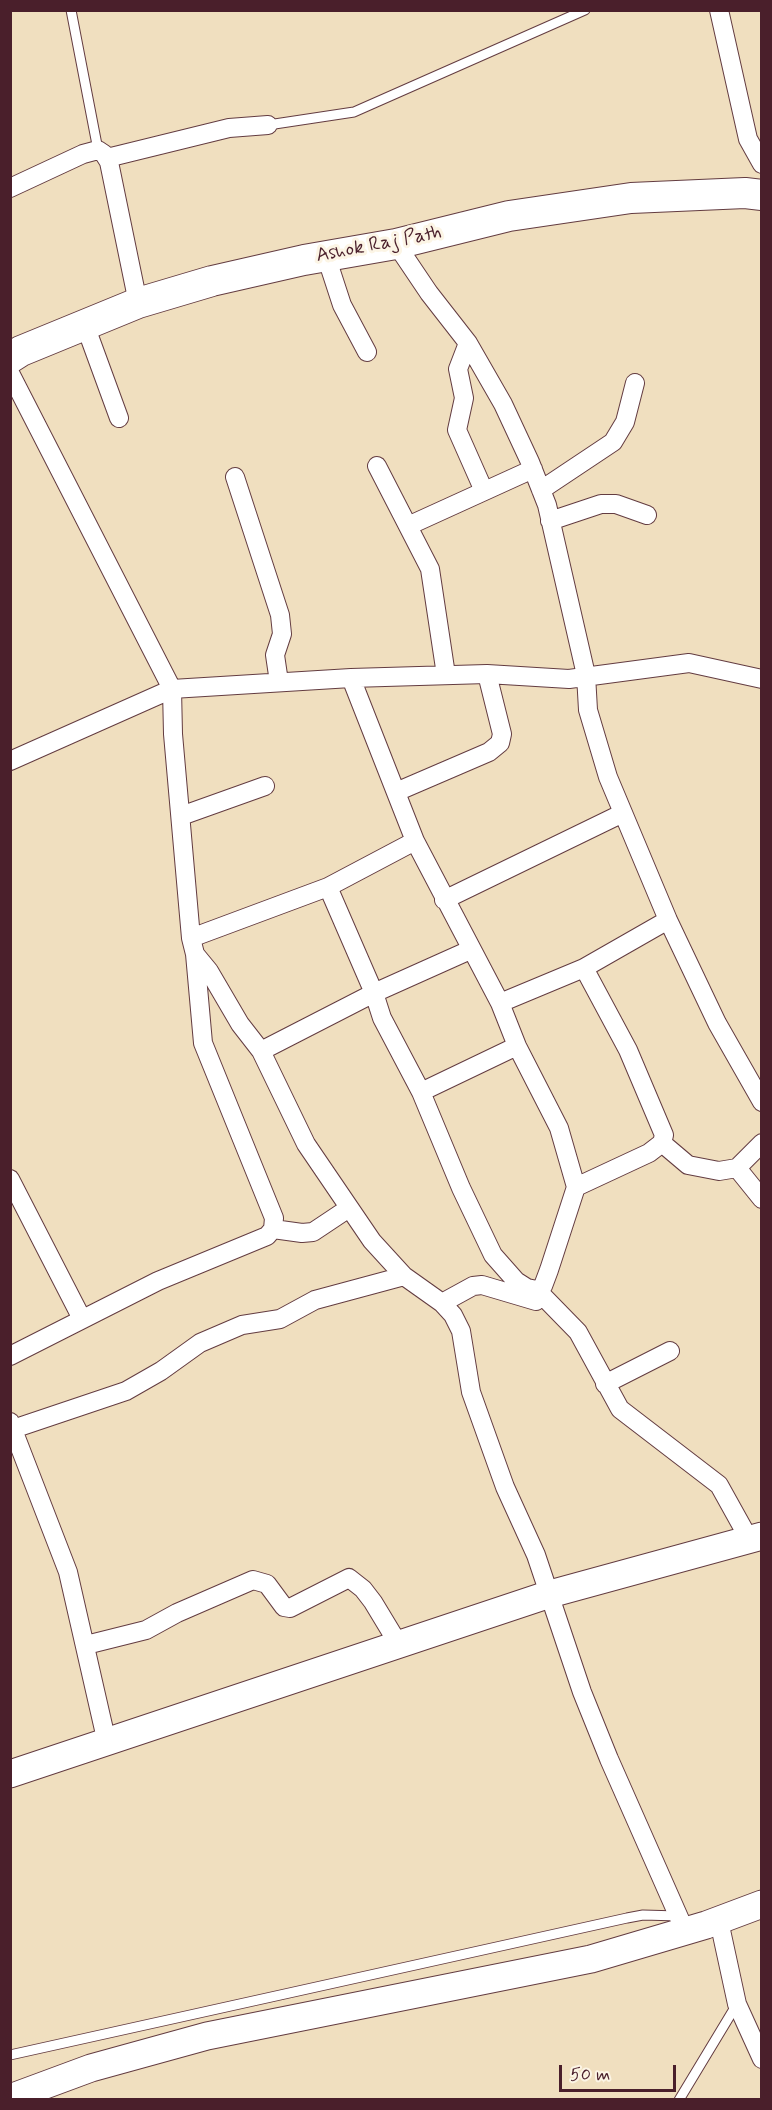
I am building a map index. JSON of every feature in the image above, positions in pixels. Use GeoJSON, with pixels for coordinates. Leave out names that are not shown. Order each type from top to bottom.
{"type":"FeatureCollection","features":[{"type":"Feature","properties":{"kind":"main road","name":"Ashok Raj Path"},"geometry":{"type":"LineString","coordinates":[[13,355],[138,303],[212,281],[326,256],[396,244],[509,216],[631,198],[745,193],[762,195]]}},
{"type":"Feature","properties":{"kind":"street"},"geometry":{"type":"LineString","coordinates":[[719,10],[748,139],[762,164]]}},
{"type":"Feature","properties":{"kind":"street"},"geometry":{"type":"LineString","coordinates":[[10,188],[102,154],[229,128],[268,125]]}},
{"type":"Feature","properties":{"kind":"street"},"geometry":{"type":"LineString","coordinates":[[102,154],[138,303]]}},
{"type":"Feature","properties":{"kind":"street"},"geometry":{"type":"LineString","coordinates":[[396,244],[429,293],[468,344],[503,404],[533,469],[550,521],[586,675],[588,710],[621,814],[717,1023],[762,1102]]}},
{"type":"Feature","properties":{"kind":"street"},"geometry":{"type":"LineString","coordinates":[[326,256],[342,305],[367,352]]}},
{"type":"Feature","properties":{"kind":"street"},"geometry":{"type":"LineString","coordinates":[[85,325],[119,418]]}},
{"type":"Feature","properties":{"kind":"street"},"geometry":{"type":"LineString","coordinates":[[468,344],[458,369],[464,398],[457,430],[484,491]]}},
{"type":"Feature","properties":{"kind":"street"},"geometry":{"type":"LineString","coordinates":[[10,1356],[166,1277],[267,1236],[273,1229],[274,1218],[203,1042],[181,816],[172,689],[13,355]]}},
{"type":"Feature","properties":{"kind":"street"},"geometry":{"type":"LineString","coordinates":[[541,490],[613,442],[625,422],[635,383]]}},
{"type":"Feature","properties":{"kind":"street"},"geometry":{"type":"LineString","coordinates":[[377,466],[410,525],[430,569],[446,675]]}},
{"type":"Feature","properties":{"kind":"street"},"geometry":{"type":"LineString","coordinates":[[410,525],[533,469]]}},
{"type":"Feature","properties":{"kind":"street"},"geometry":{"type":"LineString","coordinates":[[235,477],[280,615],[282,634],[276,655],[279,682]]}},
{"type":"Feature","properties":{"kind":"street"},"geometry":{"type":"LineString","coordinates":[[550,521],[601,504],[616,504],[647,515]]}},
{"type":"Feature","properties":{"kind":"street"},"geometry":{"type":"LineString","coordinates":[[10,761],[172,689],[351,678],[446,675],[487,674],[569,679],[688,663],[762,679]]}},
{"type":"Feature","properties":{"kind":"street"},"geometry":{"type":"LineString","coordinates":[[396,792],[489,752],[500,743],[502,734],[487,674]]}},
{"type":"Feature","properties":{"kind":"street"},"geometry":{"type":"LineString","coordinates":[[351,678],[415,841],[470,950],[500,1003],[517,1046],[559,1128],[576,1187],[543,1286],[537,1290]]}},
{"type":"Feature","properties":{"kind":"street"},"geometry":{"type":"LineString","coordinates":[[181,816],[265,786]]}},
{"type":"Feature","properties":{"kind":"street"},"geometry":{"type":"LineString","coordinates":[[444,900],[621,814]]}},
{"type":"Feature","properties":{"kind":"street"},"geometry":{"type":"LineString","coordinates":[[193,946],[328,888],[415,841]]}},
{"type":"Feature","properties":{"kind":"street"},"geometry":{"type":"LineString","coordinates":[[10,1774],[550,1594],[755,1538],[718,1485],[625,1414],[605,1384],[578,1332],[537,1290],[527,1288],[516,1281],[493,1255],[465,1198],[421,1092],[382,1018],[374,993],[328,888]]}},
{"type":"Feature","properties":{"kind":"street"},"geometry":{"type":"LineString","coordinates":[[500,1003],[584,968],[668,920]]}},
{"type":"Feature","properties":{"kind":"street"},"geometry":{"type":"LineString","coordinates":[[193,946],[240,1024],[261,1051],[306,1143],[372,1241],[404,1276],[442,1303],[453,1315],[466,1348],[471,1392],[505,1487],[531,1542],[591,1714],[682,1924]]}},
{"type":"Feature","properties":{"kind":"street"},"geometry":{"type":"LineString","coordinates":[[261,1051],[374,993],[470,950]]}},
{"type":"Feature","properties":{"kind":"street"},"geometry":{"type":"LineString","coordinates":[[576,1187],[649,1153],[662,1143],[664,1135],[628,1050],[584,968]]}},
{"type":"Feature","properties":{"kind":"street"},"geometry":{"type":"LineString","coordinates":[[421,1092],[517,1046]]}},
{"type":"Feature","properties":{"kind":"street"},"geometry":{"type":"LineString","coordinates":[[662,1143],[688,1165],[706,1170],[737,1168],[762,1143]]}},
{"type":"Feature","properties":{"kind":"street"},"geometry":{"type":"LineString","coordinates":[[737,1168],[762,1199]]}},
{"type":"Feature","properties":{"kind":"street"},"geometry":{"type":"LineString","coordinates":[[10,1179],[82,1319]]}},
{"type":"Feature","properties":{"kind":"street"},"geometry":{"type":"LineString","coordinates":[[273,1229],[302,1233],[313,1232],[349,1208]]}},
{"type":"Feature","properties":{"kind":"street"},"geometry":{"type":"LineString","coordinates":[[107,1743],[68,1572],[12,1425],[126,1392],[161,1371],[200,1343],[242,1325],[280,1318],[315,1299],[404,1276]]}},
{"type":"Feature","properties":{"kind":"street"},"geometry":{"type":"LineString","coordinates":[[442,1303],[473,1286],[482,1285],[553,1305]]}},
{"type":"Feature","properties":{"kind":"street"},"geometry":{"type":"LineString","coordinates":[[605,1384],[670,1351]]}},
{"type":"Feature","properties":{"kind":"street"},"geometry":{"type":"LineString","coordinates":[[86,1645],[146,1630],[177,1613],[253,1580],[267,1584],[284,1606],[290,1608],[349,1578],[355,1581],[373,1602],[399,1646]]}},
{"type":"Feature","properties":{"kind":"street"},"geometry":{"type":"LineString","coordinates":[[10,2098],[91,2067],[207,2036],[591,1959],[682,1924],[719,1921],[762,1904]]}},
{"type":"Feature","properties":{"kind":"street"},"geometry":{"type":"LineString","coordinates":[[719,1921],[737,2004],[757,2039],[762,2060]]}},
{"type":"Feature","properties":{"kind":"lane"},"geometry":{"type":"LineString","coordinates":[[71,10],[102,154]]}},
{"type":"Feature","properties":{"kind":"lane"},"geometry":{"type":"LineString","coordinates":[[268,125],[363,108],[585,10]]}},
{"type":"Feature","properties":{"kind":"lane"},"geometry":{"type":"LineString","coordinates":[[10,2055],[627,1918],[643,1915],[682,1924]]}},
{"type":"Feature","properties":{"kind":"lane"},"geometry":{"type":"LineString","coordinates":[[679,2100],[737,2004]]}}]}
